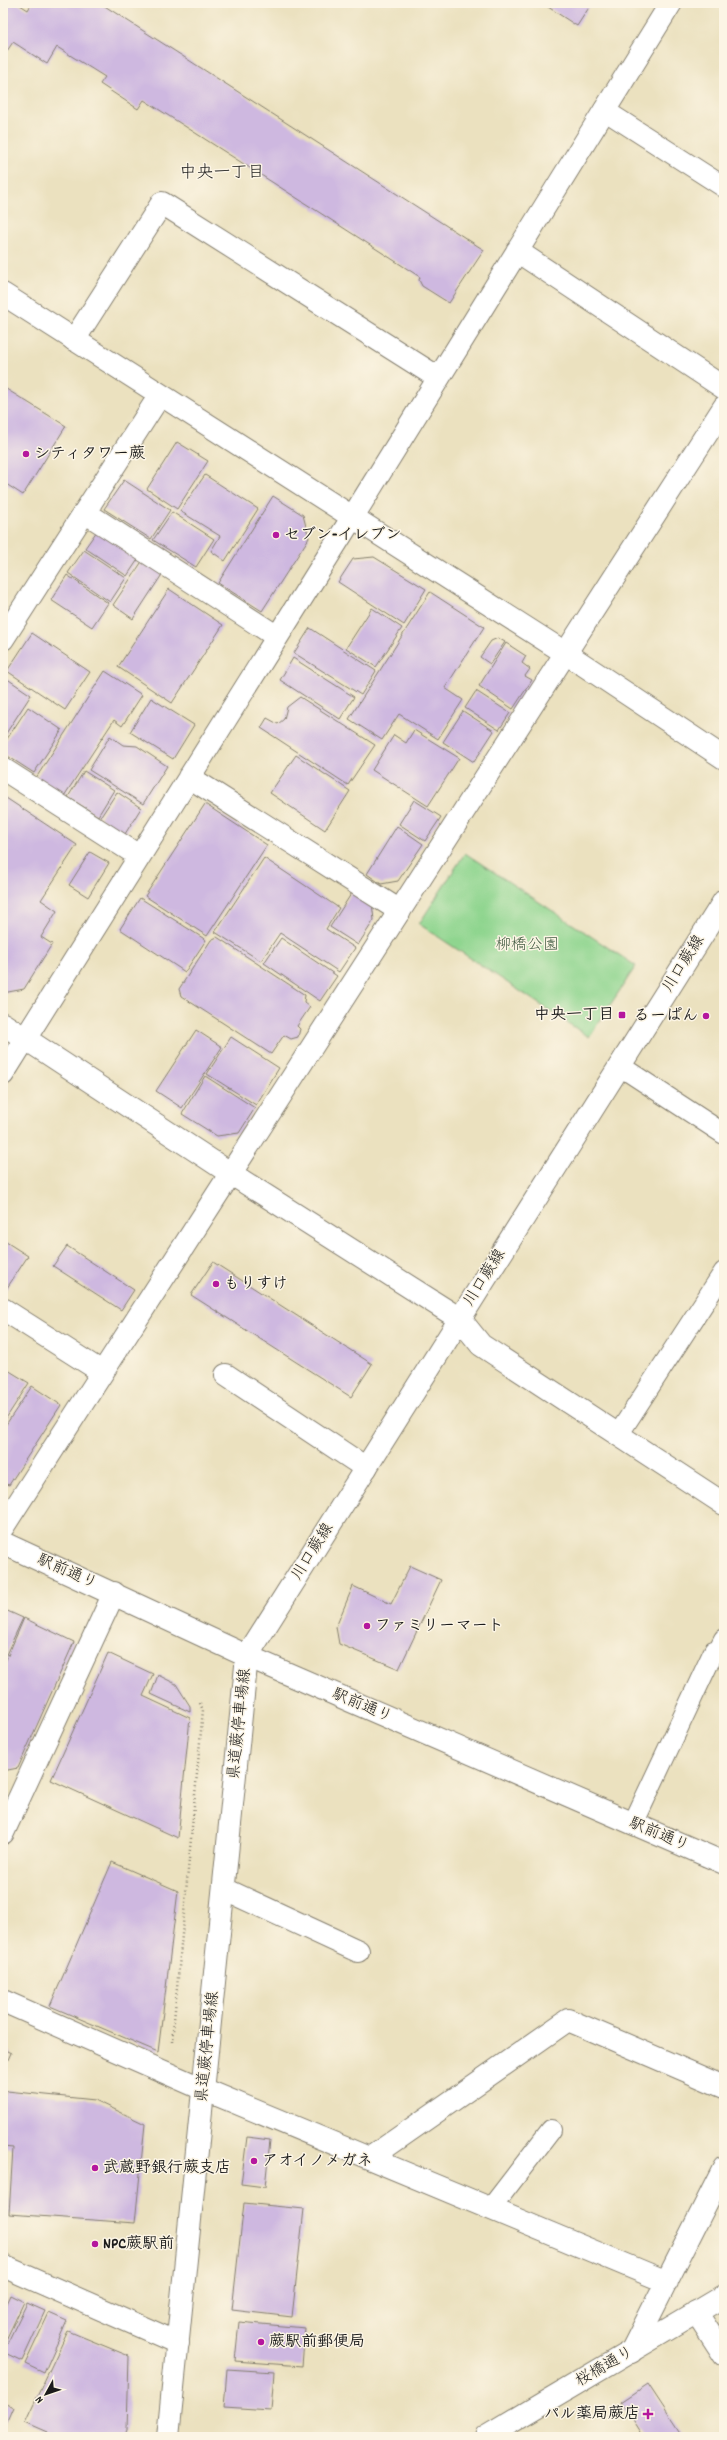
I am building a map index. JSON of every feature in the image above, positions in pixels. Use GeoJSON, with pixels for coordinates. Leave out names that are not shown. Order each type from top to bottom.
{"type":"FeatureCollection","features":[{"type":"Feature","properties":{"kind":"street"},"geometry":{"type":"LineString","coordinates":[[3,1074],[276,636],[352,518],[437,377],[671,3]]}},
{"type":"Feature","properties":{"kind":"street"},"geometry":{"type":"LineString","coordinates":[[74,340],[162,203],[437,377]]}},
{"type":"Feature","properties":{"kind":"street"},"geometry":{"type":"LineString","coordinates":[[517,251],[724,388]]}},
{"type":"Feature","properties":{"kind":"street"},"geometry":{"type":"LineString","coordinates":[[3,294],[567,654],[724,758]]}},
{"type":"Feature","properties":{"kind":"street"},"geometry":{"type":"LineString","coordinates":[[3,639],[86,513],[160,395]]}},
{"type":"Feature","properties":{"kind":"street"},"geometry":{"type":"LineString","coordinates":[[3,1528],[230,1173],[567,654],[724,407]]}},
{"type":"Feature","properties":{"kind":"street"},"geometry":{"type":"LineString","coordinates":[[86,513],[276,636]]}},
{"type":"Feature","properties":{"kind":"street"},"geometry":{"type":"LineString","coordinates":[[3,769],[139,856]]}},
{"type":"Feature","properties":{"kind":"street"},"geometry":{"type":"LineString","coordinates":[[189,777],[400,911]]}},
{"type":"Feature","properties":{"kind":"street","name":"川口蕨線"},"geometry":{"type":"LineString","coordinates":[[247,1656],[724,901]]}},
{"type":"Feature","properties":{"kind":"street"},"geometry":{"type":"LineString","coordinates":[[3,1024],[230,1173],[460,1319],[481,1344],[724,1504]]}},
{"type":"Feature","properties":{"kind":"street"},"geometry":{"type":"LineString","coordinates":[[3,1309],[102,1372]]}},
{"type":"Feature","properties":{"kind":"street"},"geometry":{"type":"LineString","coordinates":[[226,1375],[366,1468]]}},
{"type":"Feature","properties":{"kind":"street","name":"駅前通り"},"geometry":{"type":"LineString","coordinates":[[3,1543],[114,1593],[247,1656],[724,1863]]}},
{"type":"Feature","properties":{"kind":"street"},"geometry":{"type":"LineString","coordinates":[[3,1833],[10,1795],[114,1593]]}},
{"type":"Feature","properties":{"kind":"street","name":"県道蕨停車場線"},"geometry":{"type":"LineString","coordinates":[[168,2437],[247,1656]]}},
{"type":"Feature","properties":{"kind":"street"},"geometry":{"type":"LineString","coordinates":[[224,1889],[358,1951]]}},
{"type":"Feature","properties":{"kind":"street"},"geometry":{"type":"LineString","coordinates":[[3,2001],[203,2089],[667,2282]]}},
{"type":"Feature","properties":{"kind":"street"},"geometry":{"type":"LineString","coordinates":[[370,2158],[568,2020],[724,2087]]}},
{"type":"Feature","properties":{"kind":"street"},"geometry":{"type":"LineString","coordinates":[[631,2352],[724,2168]]}},
{"type":"Feature","properties":{"kind":"street"},"geometry":{"type":"LineString","coordinates":[[3,2266],[178,2343]]}},
{"type":"Feature","properties":{"kind":"street","name":"桜橋通り"},"geometry":{"type":"LineString","coordinates":[[486,2437],[724,2296]]}},
{"type":"Feature","properties":{"kind":"street"},"geometry":{"type":"LineString","coordinates":[[696,2312],[724,2355]]}},
{"type":"Feature","properties":{"kind":"lane"},"geometry":{"type":"LineString","coordinates":[[604,110],[724,187]]}},
{"type":"Feature","properties":{"kind":"lane"},"geometry":{"type":"LineString","coordinates":[[620,1066],[724,1134]]}},
{"type":"Feature","properties":{"kind":"lane"},"geometry":{"type":"LineString","coordinates":[[618,1434],[724,1272]]}},
{"type":"Feature","properties":{"kind":"lane"},"geometry":{"type":"LineString","coordinates":[[633,1824],[714,1651],[718,1651],[724,1639]]}},
{"type":"Feature","properties":{"kind":"lane"},"geometry":{"type":"LineString","coordinates":[[491,2208],[551,2130]]}},
{"type":"Feature","properties":{"kind":"path"},"geometry":{"type":"LineString","coordinates":[[169,2074],[203,1710],[199,1701]]}},
{"type":"Feature","properties":{"kind":"green space","name":"柳橋公園"},"geometry":{"type":"Polygon","coordinates":[[[465,853],[636,966],[589,1037],[419,924],[465,853]]]}},
{"type":"Feature","properties":{"kind":"building"},"geometry":{"type":"Polygon","coordinates":[[[3,3],[17,3],[28,10],[32,3],[100,3],[484,250],[449,303],[422,286],[419,280],[420,277],[144,100],[138,109],[100,84],[105,77],[57,47],[47,64],[13,42],[3,57],[3,3]]]}},
{"type":"Feature","properties":{"kind":"building"},"geometry":{"type":"Polygon","coordinates":[[[542,3],[592,3],[577,26],[542,3]]]}},
{"type":"Feature","properties":{"kind":"building","name":"シティタワー蕨"},"geometry":{"type":"Polygon","coordinates":[[[3,387],[66,426],[23,495],[3,482],[3,387]]]}},
{"type":"Feature","properties":{"kind":"building"},"geometry":{"type":"Polygon","coordinates":[[[177,442],[208,461],[177,509],[147,489],[177,442]]]}},
{"type":"Feature","properties":{"kind":"building"},"geometry":{"type":"Polygon","coordinates":[[[205,475],[258,509],[225,561],[211,551],[220,536],[180,511],[205,475]]]}},
{"type":"Feature","properties":{"kind":"building"},"geometry":{"type":"Polygon","coordinates":[[[124,480],[170,510],[151,539],[104,509],[124,480]]]}},
{"type":"Feature","properties":{"kind":"building"},"geometry":{"type":"Polygon","coordinates":[[[273,496],[303,515],[309,538],[262,611],[218,583],[273,496]]]}},
{"type":"Feature","properties":{"kind":"building"},"geometry":{"type":"Polygon","coordinates":[[[172,512],[214,539],[196,567],[153,540],[172,512]]]}},
{"type":"Feature","properties":{"kind":"building"},"geometry":{"type":"Polygon","coordinates":[[[97,531],[139,558],[127,576],[85,548],[97,531]]]}},
{"type":"Feature","properties":{"kind":"building"},"geometry":{"type":"Polygon","coordinates":[[[84,550],[126,578],[110,602],[68,573],[84,550]]]}},
{"type":"Feature","properties":{"kind":"building"},"geometry":{"type":"Polygon","coordinates":[[[374,557],[426,589],[404,625],[338,582],[353,559],[374,557]]]}},
{"type":"Feature","properties":{"kind":"building"},"geometry":{"type":"Polygon","coordinates":[[[143,560],[163,573],[133,619],[113,605],[143,560]]]}},
{"type":"Feature","properties":{"kind":"building"},"geometry":{"type":"Polygon","coordinates":[[[67,575],[108,603],[92,627],[51,600],[67,575]]]}},
{"type":"Feature","properties":{"kind":"building"},"geometry":{"type":"Polygon","coordinates":[[[169,589],[223,625],[172,703],[118,667],[169,589]]]}},
{"type":"Feature","properties":{"kind":"building"},"geometry":{"type":"Polygon","coordinates":[[[430,592],[484,627],[445,688],[463,700],[438,739],[399,714],[382,740],[349,719],[430,592]]]}},
{"type":"Feature","properties":{"kind":"building"},"geometry":{"type":"Polygon","coordinates":[[[372,608],[402,628],[376,667],[346,648],[372,608]]]}},
{"type":"Feature","properties":{"kind":"building"},"geometry":{"type":"Polygon","coordinates":[[[310,628],[376,671],[361,695],[294,653],[310,628]]]}},
{"type":"Feature","properties":{"kind":"building"},"geometry":{"type":"Polygon","coordinates":[[[32,633],[90,672],[65,710],[7,671],[32,633]]]}},
{"type":"Feature","properties":{"kind":"building"},"geometry":{"type":"Polygon","coordinates":[[[498,638],[505,642],[490,664],[480,657],[491,641],[498,638]]]}},
{"type":"Feature","properties":{"kind":"building"},"geometry":{"type":"Polygon","coordinates":[[[506,643],[526,656],[522,663],[530,669],[525,676],[532,680],[513,709],[479,686],[506,643]]]}},
{"type":"Feature","properties":{"kind":"building"},"geometry":{"type":"Polygon","coordinates":[[[293,658],[354,697],[340,719],[280,680],[293,658]]]}},
{"type":"Feature","properties":{"kind":"building"},"geometry":{"type":"Polygon","coordinates":[[[105,671],[142,695],[122,726],[114,720],[64,796],[36,778],[105,671]]]}},
{"type":"Feature","properties":{"kind":"building"},"geometry":{"type":"Polygon","coordinates":[[[3,676],[31,695],[3,738],[3,676]]]}},
{"type":"Feature","properties":{"kind":"building"},"geometry":{"type":"Polygon","coordinates":[[[476,691],[510,713],[499,730],[465,708],[476,691]]]}},
{"type":"Feature","properties":{"kind":"building"},"geometry":{"type":"Polygon","coordinates":[[[300,697],[375,745],[348,785],[261,728],[267,718],[278,724],[284,719],[287,707],[300,697]]]}},
{"type":"Feature","properties":{"kind":"building"},"geometry":{"type":"Polygon","coordinates":[[[151,698],[194,725],[173,759],[130,732],[151,698]]]}},
{"type":"Feature","properties":{"kind":"building"},"geometry":{"type":"Polygon","coordinates":[[[28,707],[62,730],[34,773],[3,753],[3,745],[28,707]]]}},
{"type":"Feature","properties":{"kind":"building"},"geometry":{"type":"Polygon","coordinates":[[[463,711],[494,731],[474,762],[443,742],[463,711]]]}},
{"type":"Feature","properties":{"kind":"building"},"geometry":{"type":"Polygon","coordinates":[[[414,730],[459,758],[428,806],[372,770],[394,735],[406,743],[414,730]]]}},
{"type":"Feature","properties":{"kind":"building"},"geometry":{"type":"Polygon","coordinates":[[[110,736],[123,745],[137,746],[167,766],[143,804],[89,770],[110,736]]]}},
{"type":"Feature","properties":{"kind":"building"},"geometry":{"type":"Polygon","coordinates":[[[296,755],[350,791],[325,830],[270,793],[296,755]]]}},
{"type":"Feature","properties":{"kind":"building"},"geometry":{"type":"Polygon","coordinates":[[[84,771],[114,790],[98,816],[68,797],[84,771]]]}},
{"type":"Feature","properties":{"kind":"building"},"geometry":{"type":"Polygon","coordinates":[[[117,792],[141,808],[125,834],[100,818],[117,792]]]}},
{"type":"Feature","properties":{"kind":"building"},"geometry":{"type":"Polygon","coordinates":[[[3,796],[77,845],[41,900],[57,911],[41,937],[52,944],[24,989],[3,993],[3,796]]]}},
{"type":"Feature","properties":{"kind":"building"},"geometry":{"type":"Polygon","coordinates":[[[414,800],[441,817],[425,841],[399,824],[414,800]]]}},
{"type":"Feature","properties":{"kind":"building"},"geometry":{"type":"Polygon","coordinates":[[[205,804],[267,845],[207,936],[145,896],[205,804]]]}},
{"type":"Feature","properties":{"kind":"building"},"geometry":{"type":"Polygon","coordinates":[[[397,826],[423,844],[398,881],[381,884],[367,874],[397,826]]]}},
{"type":"Feature","properties":{"kind":"building"},"geometry":{"type":"Polygon","coordinates":[[[90,852],[109,863],[88,897],[69,885],[90,852]]]}},
{"type":"Feature","properties":{"kind":"building"},"geometry":{"type":"Polygon","coordinates":[[[264,858],[339,908],[326,929],[355,948],[339,972],[280,933],[261,961],[215,932],[264,858]]]}},
{"type":"Feature","properties":{"kind":"building"},"geometry":{"type":"Polygon","coordinates":[[[353,891],[372,903],[374,920],[358,945],[330,927],[353,891]]]}},
{"type":"Feature","properties":{"kind":"building"},"geometry":{"type":"Polygon","coordinates":[[[140,898],[206,940],[185,972],[120,929],[140,898]]]}},
{"type":"Feature","properties":{"kind":"building"},"geometry":{"type":"Polygon","coordinates":[[[217,937],[305,995],[304,1002],[310,1007],[297,1026],[300,1029],[298,1037],[291,1039],[284,1035],[271,1054],[181,996],[179,989],[211,940],[217,937]]]}},
{"type":"Feature","properties":{"kind":"building"},"geometry":{"type":"Polygon","coordinates":[[[281,938],[337,976],[320,1001],[264,963],[281,938]]]}},
{"type":"Feature","properties":{"kind":"building"},"geometry":{"type":"Polygon","coordinates":[[[196,1030],[222,1047],[182,1108],[156,1091],[196,1030]]]}},
{"type":"Feature","properties":{"kind":"building"},"geometry":{"type":"Polygon","coordinates":[[[231,1037],[279,1068],[256,1105],[207,1074],[231,1037]]]}},
{"type":"Feature","properties":{"kind":"building"},"geometry":{"type":"Polygon","coordinates":[[[205,1076],[255,1108],[239,1133],[217,1136],[182,1114],[205,1076]]]}},
{"type":"Feature","properties":{"kind":"building"},"geometry":{"type":"Polygon","coordinates":[[[3,1240],[28,1256],[3,1294],[3,1240]]]}},
{"type":"Feature","properties":{"kind":"building"},"geometry":{"type":"Polygon","coordinates":[[[67,1246],[134,1290],[121,1310],[53,1266],[67,1246]]]}},
{"type":"Feature","properties":{"kind":"building"},"geometry":{"type":"Polygon","coordinates":[[[213,1262],[372,1364],[351,1397],[191,1295],[213,1262]]]}},
{"type":"Feature","properties":{"kind":"building"},"geometry":{"type":"Polygon","coordinates":[[[3,1367],[29,1383],[3,1423],[3,1367]]]}},
{"type":"Feature","properties":{"kind":"building"},"geometry":{"type":"Polygon","coordinates":[[[32,1386],[61,1405],[9,1485],[3,1483],[3,1429],[32,1386]]]}},
{"type":"Feature","properties":{"kind":"building"},"geometry":{"type":"Polygon","coordinates":[[[410,1566],[441,1580],[399,1669],[339,1644],[336,1627],[353,1586],[391,1604],[410,1566]]]}},
{"type":"Feature","properties":{"kind":"building"},"geometry":{"type":"Polygon","coordinates":[[[3,1609],[23,1618],[3,1661],[3,1609]]]}},
{"type":"Feature","properties":{"kind":"building"},"geometry":{"type":"Polygon","coordinates":[[[24,1618],[74,1642],[18,1768],[3,1771],[3,1667],[24,1618]]]}},
{"type":"Feature","properties":{"kind":"building"},"geometry":{"type":"Polygon","coordinates":[[[108,1653],[153,1674],[143,1696],[190,1718],[178,1838],[51,1780],[108,1653]]]}},
{"type":"Feature","properties":{"kind":"building"},"geometry":{"type":"Polygon","coordinates":[[[158,1675],[176,1684],[190,1706],[190,1712],[151,1694],[158,1675]]]}},
{"type":"Feature","properties":{"kind":"building"},"geometry":{"type":"Polygon","coordinates":[[[112,1862],[178,1891],[158,2052],[50,2006],[112,1862]]]}},
{"type":"Feature","properties":{"kind":"building"},"geometry":{"type":"Polygon","coordinates":[[[3,2049],[11,2053],[3,2071],[3,2049]]]}},
{"type":"Feature","properties":{"kind":"building"},"geometry":{"type":"Polygon","coordinates":[[[7,2091],[95,2100],[145,2124],[135,2223],[9,2214],[13,2148],[3,2147],[3,2100],[7,2091]]]}},
{"type":"Feature","properties":{"kind":"building"},"geometry":{"type":"Polygon","coordinates":[[[247,2137],[270,2140],[265,2187],[241,2184],[247,2137]]]}},
{"type":"Feature","properties":{"kind":"building"},"geometry":{"type":"Polygon","coordinates":[[[244,2203],[304,2209],[292,2317],[232,2310],[244,2203]]]}},
{"type":"Feature","properties":{"kind":"building"},"geometry":{"type":"Polygon","coordinates":[[[10,2295],[24,2302],[3,2346],[3,2310],[10,2295]]]}},
{"type":"Feature","properties":{"kind":"building"},"geometry":{"type":"Polygon","coordinates":[[[27,2303],[45,2311],[22,2361],[3,2352],[27,2303]]]}},
{"type":"Feature","properties":{"kind":"building"},"geometry":{"type":"Polygon","coordinates":[[[49,2313],[67,2321],[44,2373],[25,2364],[49,2313]]]}},
{"type":"Feature","properties":{"kind":"building"},"geometry":{"type":"Polygon","coordinates":[[[239,2322],[305,2328],[302,2366],[235,2361],[239,2322]]]}},
{"type":"Feature","properties":{"kind":"building"},"geometry":{"type":"Polygon","coordinates":[[[68,2331],[129,2356],[127,2430],[124,2437],[46,2437],[48,2432],[25,2422],[68,2331]]]}},
{"type":"Feature","properties":{"kind":"building"},"geometry":{"type":"Polygon","coordinates":[[[227,2369],[274,2372],[271,2411],[224,2408],[227,2369]]]}},
{"type":"Feature","properties":{"kind":"building"},"geometry":{"type":"Polygon","coordinates":[[[648,2384],[683,2437],[643,2437],[621,2402],[648,2384]]]}},
{"type":"Feature","properties":{"kind":"building"},"geometry":{"type":"Polygon","coordinates":[[[3,2402],[13,2407],[3,2430],[3,2402]]]}},
{"type":"Feature","properties":{"kind":"place","name":"シティタワー蕨"},"geometry":{"type":"Point","coordinates":[26,454]}},
{"type":"Feature","properties":{"kind":"place","name":"セブン-イレブン"},"geometry":{"type":"Point","coordinates":[276,535]}},
{"type":"Feature","properties":{"kind":"place","name":"中央一丁目"},"geometry":{"type":"Point","coordinates":[622,1015]}},
{"type":"Feature","properties":{"kind":"place","name":"るーぱん"},"geometry":{"type":"Point","coordinates":[706,1016]}},
{"type":"Feature","properties":{"kind":"place","name":"もりすけ"},"geometry":{"type":"Point","coordinates":[216,1284]}},
{"type":"Feature","properties":{"kind":"place","name":"ファミリーマート"},"geometry":{"type":"Point","coordinates":[367,1626]}},
{"type":"Feature","properties":{"kind":"place","name":"アオイノメガネ"},"geometry":{"type":"Point","coordinates":[254,2161]}},
{"type":"Feature","properties":{"kind":"place","name":"武蔵野銀行蕨支店"},"geometry":{"type":"Point","coordinates":[95,2168]}},
{"type":"Feature","properties":{"kind":"place","name":"NPC蕨駅前"},"geometry":{"type":"Point","coordinates":[95,2244]}},
{"type":"Feature","properties":{"kind":"place","name":"蕨駅前郵便局"},"geometry":{"type":"Point","coordinates":[261,2342]}},
{"type":"Feature","properties":{"kind":"place","name":"パル薬局蕨店"},"geometry":{"type":"Point","coordinates":[648,2414]}},
{"type":"Feature","properties":{"kind":"district","name":"中央一丁目"},"geometry":{"type":"Point","coordinates":[222,174]}}]}
